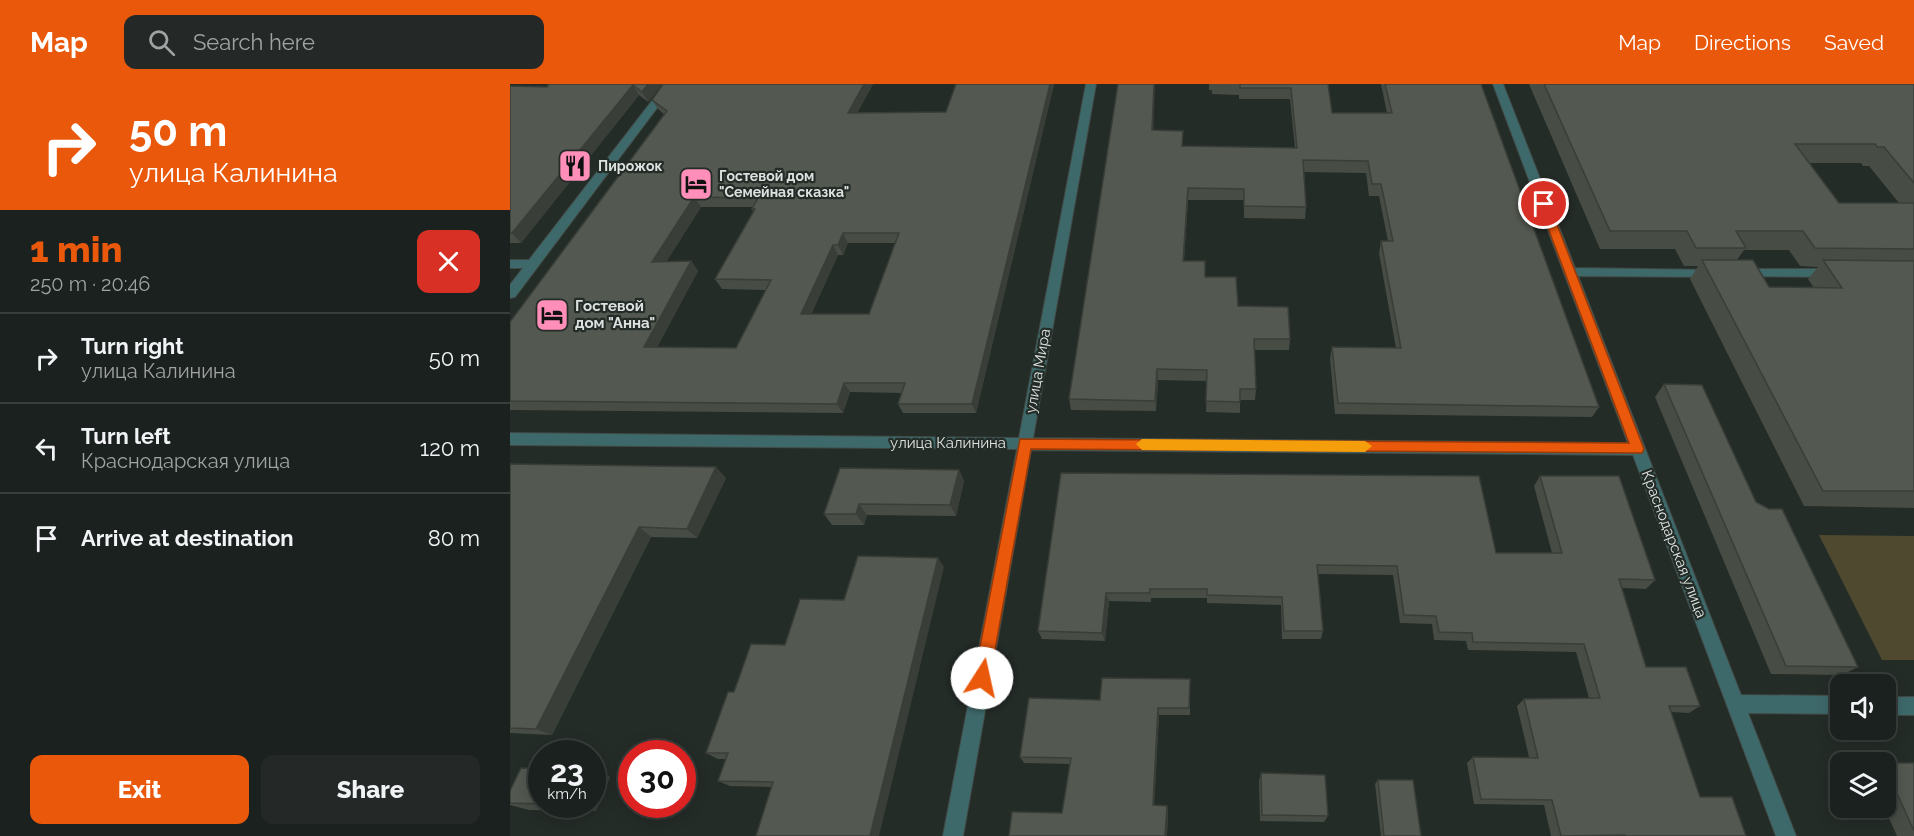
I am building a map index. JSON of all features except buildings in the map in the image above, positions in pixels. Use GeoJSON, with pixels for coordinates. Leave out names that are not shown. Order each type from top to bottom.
{"type":"FeatureCollection","features":[{"type":"Feature","properties":{"kind":"street"},"geometry":{"type":"LineString","coordinates":[[510,294],[670,84]]}},
{"type":"Feature","properties":{"kind":"street","name":"улица Мира"},"geometry":{"type":"LineString","coordinates":[[953,836],[1090,84]]}},
{"type":"Feature","properties":{"kind":"street","name":"Краснодарская улица"},"geometry":{"type":"LineString","coordinates":[[1498,84],[1786,836]]}},
{"type":"Feature","properties":{"kind":"street"},"geometry":{"type":"LineString","coordinates":[[510,264],[533,264]]}},
{"type":"Feature","properties":{"kind":"street"},"geometry":{"type":"LineString","coordinates":[[1570,272],[1845,273]]}},
{"type":"Feature","properties":{"kind":"street","name":"улица Калинина"},"geometry":{"type":"LineString","coordinates":[[510,439],[1638,449]]}},
{"type":"Feature","properties":{"kind":"street"},"geometry":{"type":"LineString","coordinates":[[1736,704],[1830,705]]}},
{"type":"Feature","properties":{"kind":"street"},"geometry":{"type":"LineString","coordinates":[[1896,706],[1914,706]]}},
{"type":"Feature","properties":{"kind":"shaded area"},"geometry":{"type":"Polygon","coordinates":[[[1819,535],[1914,536],[1914,660],[1882,660],[1819,535]]]}},
{"type":"Feature","properties":{"kind":"slow traffic"},"geometry":{"type":"LineString","coordinates":[[1142,444],[1365,446]]}},
{"type":"Feature","properties":{"kind":"place","name":"Пирожок"},"geometry":{"type":"Point","coordinates":[575,166]}},
{"type":"Feature","properties":{"kind":"place","name":"Гостевой дом \"Семейная сказка\""},"geometry":{"type":"Point","coordinates":[696,184]}},
{"type":"Feature","properties":{"kind":"place","name":"Гостевой дом \"Анна\""},"geometry":{"type":"Point","coordinates":[552,315]}},
{"type":"Feature","properties":{"kind":"route"},"geometry":{"type":"LineString","coordinates":[[982,678],[1025,443],[1638,449],[1544,204]]}}]}
